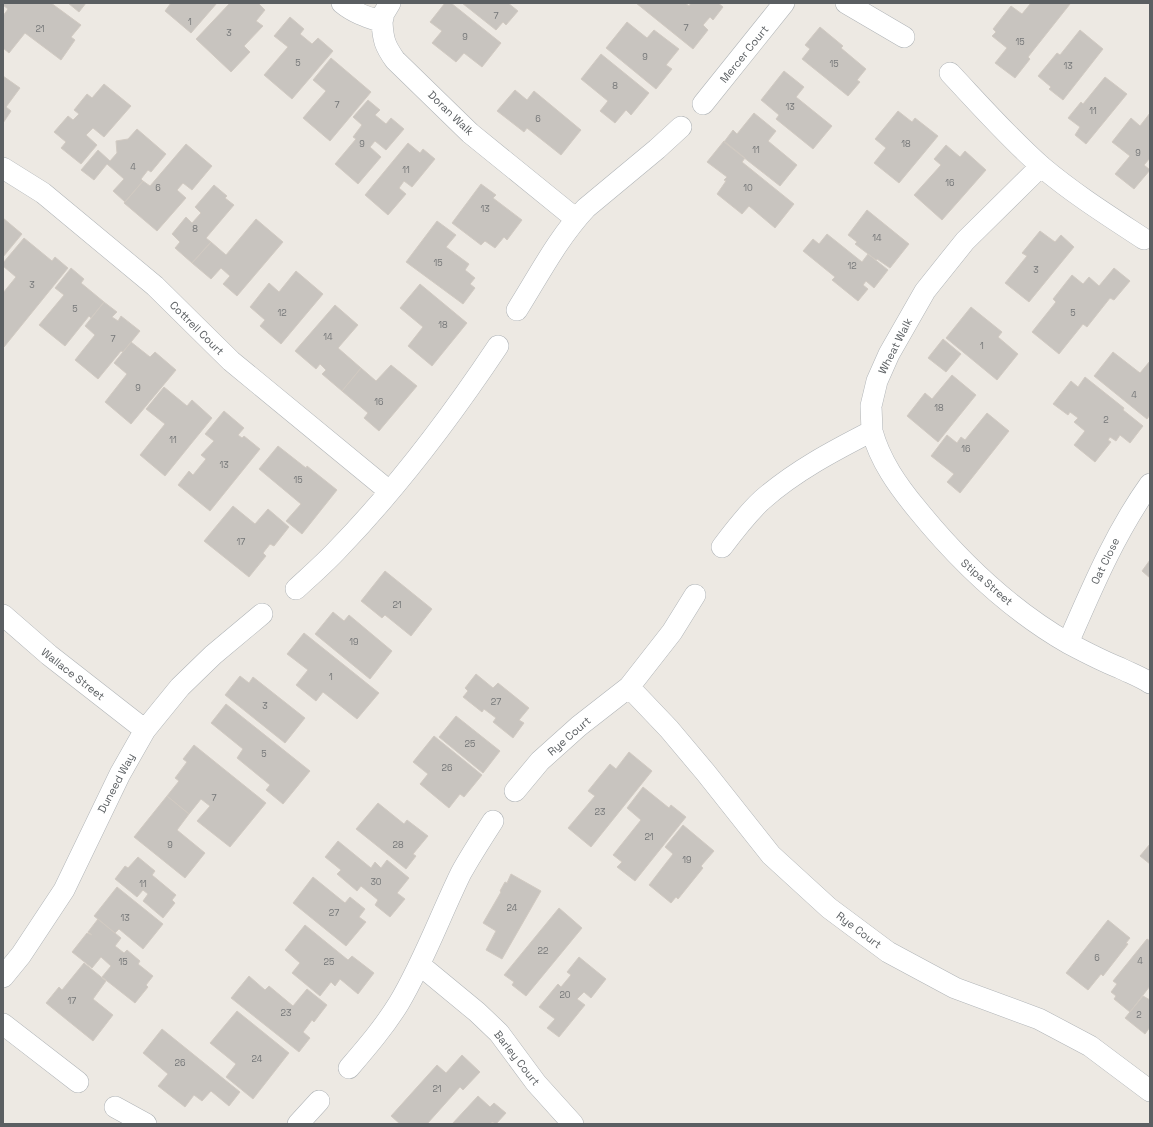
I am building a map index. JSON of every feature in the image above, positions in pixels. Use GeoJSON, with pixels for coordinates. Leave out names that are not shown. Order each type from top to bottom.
{"type":"FeatureCollection","features":[{"type":"Feature","properties":{"kind":"street","name":"Doran Walk"},"geometry":{"type":"LineString","coordinates":[[342,3],[352,11],[362,16],[386,12],[382,37],[386,48],[395,60],[470,132],[576,219]]}},
{"type":"Feature","properties":{"kind":"street","name":"Mercer Court"},"geometry":{"type":"LineString","coordinates":[[703,104],[784,3]]}},
{"type":"Feature","properties":{"kind":"street"},"geometry":{"type":"LineString","coordinates":[[846,3],[904,37]]}},
{"type":"Feature","properties":{"kind":"street"},"geometry":{"type":"LineString","coordinates":[[950,73],[1041,166],[1080,198],[1144,239]]}},
{"type":"Feature","properties":{"kind":"street"},"geometry":{"type":"LineString","coordinates":[[517,310],[562,237],[576,219],[586,208],[681,127]]}},
{"type":"Feature","properties":{"kind":"street","name":"Wheat Walk"},"geometry":{"type":"LineString","coordinates":[[872,431],[871,406],[877,381],[889,354],[925,291],[965,241],[1041,166]]}},
{"type":"Feature","properties":{"kind":"street","name":"Cottrell Court"},"geometry":{"type":"LineString","coordinates":[[3,168],[43,193],[155,286],[231,361],[389,491]]}},
{"type":"Feature","properties":{"kind":"street"},"geometry":{"type":"LineString","coordinates":[[296,589],[337,550],[389,491],[452,413],[498,346]]}},
{"type":"Feature","properties":{"kind":"street"},"geometry":{"type":"LineString","coordinates":[[722,547],[760,501],[785,480],[810,464],[872,431]]}},
{"type":"Feature","properties":{"kind":"street","name":"Stipa Street"},"geometry":{"type":"LineString","coordinates":[[872,431],[876,445],[886,465],[905,493],[940,538],[968,567],[1003,598],[1037,623],[1068,643],[1150,682]]}},
{"type":"Feature","properties":{"kind":"street","name":"Oat Close"},"geometry":{"type":"LineString","coordinates":[[1068,643],[1105,558],[1139,499],[1150,484]]}},
{"type":"Feature","properties":{"kind":"street","name":"Rye Court"},"geometry":{"type":"LineString","coordinates":[[515,791],[540,761],[579,726],[629,687],[672,632],[695,595]]}},
{"type":"Feature","properties":{"kind":"street","name":"Duneed Way"},"geometry":{"type":"LineString","coordinates":[[3,978],[21,955],[64,890],[120,774],[145,730],[180,687],[207,660],[262,614]]}},
{"type":"Feature","properties":{"kind":"street","name":"Wallace Street"},"geometry":{"type":"LineString","coordinates":[[3,616],[49,655],[145,730]]}},
{"type":"Feature","properties":{"kind":"street","name":"Rye Court"},"geometry":{"type":"LineString","coordinates":[[629,687],[669,729],[771,854],[829,908],[888,952],[948,984],[1039,1019],[1090,1046],[1150,1091]]}},
{"type":"Feature","properties":{"kind":"street"},"geometry":{"type":"LineString","coordinates":[[349,1068],[380,1031],[399,1003],[420,965],[461,874],[493,821]]}},
{"type":"Feature","properties":{"kind":"street","name":"Barley Court"},"geometry":{"type":"LineString","coordinates":[[420,965],[466,1002],[499,1033],[536,1083],[573,1124]]}},
{"type":"Feature","properties":{"kind":"street"},"geometry":{"type":"LineString","coordinates":[[3,1024],[78,1082]]}},
{"type":"Feature","properties":{"kind":"street"},"geometry":{"type":"LineString","coordinates":[[298,1124],[319,1101]]}},
{"type":"Feature","properties":{"kind":"street"},"geometry":{"type":"LineString","coordinates":[[115,1107],[146,1124]]}},
{"type":"Feature","properties":{"kind":"building"},"geometry":{"type":"Polygon","coordinates":[[[3,3],[51,3],[81,25],[71,37],[75,40],[61,60],[25,33],[9,53],[3,48],[3,16],[8,9],[3,5],[3,3]]]}},
{"type":"Feature","properties":{"kind":"building"},"geometry":{"type":"Polygon","coordinates":[[[68,3],[86,3],[79,12],[68,3]]]}},
{"type":"Feature","properties":{"kind":"building"},"geometry":{"type":"Polygon","coordinates":[[[171,3],[217,3],[191,33],[165,11],[171,3]]]}},
{"type":"Feature","properties":{"kind":"building"},"geometry":{"type":"Polygon","coordinates":[[[230,3],[258,3],[265,10],[256,21],[263,26],[244,46],[250,52],[231,72],[196,39],[230,3]]]}},
{"type":"Feature","properties":{"kind":"building"},"geometry":{"type":"Polygon","coordinates":[[[445,3],[451,3],[501,43],[482,67],[464,53],[456,62],[432,43],[442,31],[430,22],[445,3]]]}},
{"type":"Feature","properties":{"kind":"building"},"geometry":{"type":"Polygon","coordinates":[[[462,3],[508,3],[518,11],[506,25],[503,22],[496,30],[462,3]]]}},
{"type":"Feature","properties":{"kind":"building"},"geometry":{"type":"Polygon","coordinates":[[[636,3],[685,3],[689,6],[691,3],[718,3],[723,7],[713,20],[710,17],[703,25],[708,30],[693,49],[636,3]]]}},
{"type":"Feature","properties":{"kind":"building"},"geometry":{"type":"Polygon","coordinates":[[[1031,3],[1070,4],[1028,57],[1030,59],[1015,78],[995,63],[1007,48],[992,36],[996,32],[993,29],[1011,6],[1022,14],[1031,3]]]}},
{"type":"Feature","properties":{"kind":"building"},"geometry":{"type":"Polygon","coordinates":[[[290,17],[304,29],[300,34],[312,44],[318,38],[333,51],[292,99],[264,75],[288,47],[274,36],[290,17]]]}},
{"type":"Feature","properties":{"kind":"building"},"geometry":{"type":"Polygon","coordinates":[[[627,22],[647,38],[654,30],[679,49],[666,65],[672,69],[656,89],[606,48],[627,22]]]}},
{"type":"Feature","properties":{"kind":"building"},"geometry":{"type":"Polygon","coordinates":[[[820,27],[843,46],[841,48],[866,69],[857,80],[860,82],[848,96],[802,59],[810,49],[805,45],[820,27]]]}},
{"type":"Feature","properties":{"kind":"building"},"geometry":{"type":"Polygon","coordinates":[[[1080,30],[1103,49],[1063,100],[1049,89],[1051,87],[1038,76],[1057,53],[1060,55],[1080,30]]]}},
{"type":"Feature","properties":{"kind":"building"},"geometry":{"type":"Polygon","coordinates":[[[601,54],[649,93],[631,115],[626,110],[615,123],[600,111],[608,101],[581,79],[601,54]]]}},
{"type":"Feature","properties":{"kind":"building"},"geometry":{"type":"Polygon","coordinates":[[[331,58],[371,92],[330,141],[303,118],[326,91],[313,80],[331,58]]]}},
{"type":"Feature","properties":{"kind":"building"},"geometry":{"type":"Polygon","coordinates":[[[784,71],[804,87],[796,97],[832,126],[813,149],[776,119],[779,115],[761,100],[784,71]]]}},
{"type":"Feature","properties":{"kind":"building"},"geometry":{"type":"Polygon","coordinates":[[[3,76],[20,88],[6,107],[11,111],[3,123],[3,76]]]}},
{"type":"Feature","properties":{"kind":"building"},"geometry":{"type":"Polygon","coordinates":[[[1105,77],[1127,94],[1086,144],[1075,135],[1080,127],[1068,118],[1081,102],[1083,104],[1105,77]]]}},
{"type":"Feature","properties":{"kind":"building"},"geometry":{"type":"Polygon","coordinates":[[[104,84],[131,106],[104,137],[93,128],[86,135],[97,145],[81,164],[61,148],[66,142],[54,132],[68,116],[73,120],[79,114],[74,110],[87,94],[92,98],[104,84]]]}},
{"type":"Feature","properties":{"kind":"building"},"geometry":{"type":"Polygon","coordinates":[[[515,90],[527,100],[534,91],[581,130],[561,155],[527,128],[524,132],[497,111],[515,90]]]}},
{"type":"Feature","properties":{"kind":"building"},"geometry":{"type":"Polygon","coordinates":[[[368,100],[380,110],[375,115],[386,124],[391,118],[404,129],[386,150],[375,141],[370,147],[381,157],[358,184],[335,164],[356,139],[353,137],[362,125],[353,117],[368,100]]]}},
{"type":"Feature","properties":{"kind":"building"},"geometry":{"type":"Polygon","coordinates":[[[898,111],[912,122],[915,118],[938,136],[899,183],[874,163],[886,148],[875,139],[898,111]]]}},
{"type":"Feature","properties":{"kind":"building"},"geometry":{"type":"Polygon","coordinates":[[[754,113],[776,131],[768,141],[797,165],[780,186],[724,142],[733,130],[737,134],[754,113]]]}},
{"type":"Feature","properties":{"kind":"building"},"geometry":{"type":"Polygon","coordinates":[[[1150,113],[1150,158],[1144,165],[1150,170],[1134,189],[1115,174],[1130,156],[1112,142],[1131,118],[1140,126],[1150,113]]]}},
{"type":"Feature","properties":{"kind":"building"},"geometry":{"type":"Polygon","coordinates":[[[137,129],[166,154],[151,172],[148,170],[141,179],[143,181],[125,202],[113,191],[124,179],[107,164],[94,180],[81,170],[98,150],[110,161],[117,153],[116,141],[128,139],[137,129]]]}},
{"type":"Feature","properties":{"kind":"building"},"geometry":{"type":"Polygon","coordinates":[[[724,141],[745,158],[742,162],[794,204],[775,228],[749,206],[742,214],[717,194],[727,177],[707,162],[724,141]]]}},
{"type":"Feature","properties":{"kind":"building"},"geometry":{"type":"Polygon","coordinates":[[[408,143],[420,153],[423,149],[435,159],[412,187],[404,181],[399,188],[406,194],[388,215],[365,195],[408,143]]]}},
{"type":"Feature","properties":{"kind":"building"},"geometry":{"type":"Polygon","coordinates":[[[186,144],[212,166],[192,190],[183,183],[177,190],[186,198],[157,231],[124,203],[143,181],[150,186],[186,144]]]}},
{"type":"Feature","properties":{"kind":"building"},"geometry":{"type":"Polygon","coordinates":[[[946,145],[960,157],[965,151],[986,170],[942,220],[914,195],[941,165],[934,159],[946,145]]]}},
{"type":"Feature","properties":{"kind":"building"},"geometry":{"type":"Polygon","coordinates":[[[481,184],[496,195],[493,198],[522,220],[507,240],[504,237],[495,248],[485,241],[481,245],[452,223],[481,184]]]}},
{"type":"Feature","properties":{"kind":"building"},"geometry":{"type":"Polygon","coordinates":[[[214,185],[227,196],[225,198],[234,205],[206,238],[211,242],[192,263],[175,248],[180,242],[172,234],[186,217],[192,223],[201,213],[195,207],[214,185]]]}},
{"type":"Feature","properties":{"kind":"building"},"geometry":{"type":"Polygon","coordinates":[[[867,210],[909,244],[890,268],[877,259],[876,260],[855,244],[857,242],[848,235],[867,210]]]}},
{"type":"Feature","properties":{"kind":"building"},"geometry":{"type":"Polygon","coordinates":[[[3,218],[22,234],[3,257],[3,218]]]}},
{"type":"Feature","properties":{"kind":"building"},"geometry":{"type":"Polygon","coordinates":[[[256,219],[283,242],[237,296],[223,284],[230,276],[221,268],[211,279],[192,263],[211,242],[226,255],[256,219]]]}},
{"type":"Feature","properties":{"kind":"building"},"geometry":{"type":"Polygon","coordinates":[[[437,221],[456,235],[446,247],[469,264],[465,270],[475,278],[470,284],[475,288],[463,304],[406,262],[437,221]]]}},
{"type":"Feature","properties":{"kind":"building"},"geometry":{"type":"Polygon","coordinates":[[[1040,231],[1055,242],[1061,235],[1074,247],[1029,302],[1005,283],[1027,256],[1022,253],[1040,231]]]}},
{"type":"Feature","properties":{"kind":"building"},"geometry":{"type":"Polygon","coordinates":[[[827,234],[862,262],[868,254],[888,270],[874,288],[866,281],[863,285],[868,289],[858,301],[832,280],[835,277],[803,251],[813,239],[819,244],[827,234]]]}},
{"type":"Feature","properties":{"kind":"building"},"geometry":{"type":"Polygon","coordinates":[[[24,238],[52,261],[55,257],[68,268],[4,347],[3,293],[16,277],[3,266],[3,263],[24,238]]]}},
{"type":"Feature","properties":{"kind":"building"},"geometry":{"type":"Polygon","coordinates":[[[71,268],[84,279],[81,283],[104,302],[91,318],[89,316],[65,346],[39,325],[64,295],[55,288],[71,268]]]}},
{"type":"Feature","properties":{"kind":"building"},"geometry":{"type":"Polygon","coordinates":[[[1114,268],[1130,281],[1114,300],[1110,298],[1087,327],[1083,324],[1059,354],[1032,332],[1056,302],[1053,299],[1072,275],[1083,284],[1089,277],[1099,286],[1114,268]]]}},
{"type":"Feature","properties":{"kind":"building"},"geometry":{"type":"Polygon","coordinates":[[[296,271],[323,294],[281,344],[260,326],[265,320],[250,307],[269,283],[279,292],[296,271]]]}},
{"type":"Feature","properties":{"kind":"building"},"geometry":{"type":"Polygon","coordinates":[[[420,284],[467,323],[432,366],[408,346],[423,327],[400,308],[420,284]]]}},
{"type":"Feature","properties":{"kind":"building"},"geometry":{"type":"Polygon","coordinates":[[[104,302],[117,312],[112,317],[118,321],[121,316],[140,331],[98,379],[75,360],[95,335],[85,326],[104,302]]]}},
{"type":"Feature","properties":{"kind":"building"},"geometry":{"type":"Polygon","coordinates":[[[335,305],[358,325],[338,348],[361,368],[342,391],[322,374],[326,370],[320,364],[316,369],[295,351],[335,305]]]}},
{"type":"Feature","properties":{"kind":"building"},"geometry":{"type":"Polygon","coordinates":[[[971,307],[1002,332],[998,337],[1018,354],[997,380],[946,338],[971,307]]]}},
{"type":"Feature","properties":{"kind":"building"},"geometry":{"type":"Polygon","coordinates":[[[943,339],[961,354],[946,372],[928,358],[943,339]]]}},
{"type":"Feature","properties":{"kind":"building"},"geometry":{"type":"Polygon","coordinates":[[[131,342],[150,357],[155,352],[176,370],[131,424],[105,402],[127,374],[114,363],[131,342]]]}},
{"type":"Feature","properties":{"kind":"building"},"geometry":{"type":"Polygon","coordinates":[[[1113,352],[1140,373],[1150,361],[1150,415],[1147,419],[1094,376],[1113,352]]]}},
{"type":"Feature","properties":{"kind":"building"},"geometry":{"type":"Polygon","coordinates":[[[391,365],[417,386],[379,431],[364,418],[368,413],[342,391],[361,368],[376,381],[391,365]]]}},
{"type":"Feature","properties":{"kind":"building"},"geometry":{"type":"Polygon","coordinates":[[[952,375],[976,395],[938,442],[907,416],[925,393],[932,399],[952,375]]]}},
{"type":"Feature","properties":{"kind":"building"},"geometry":{"type":"Polygon","coordinates":[[[1085,377],[1124,408],[1123,410],[1143,426],[1130,443],[1120,435],[1116,441],[1110,437],[1108,440],[1111,442],[1095,462],[1074,445],[1085,431],[1074,422],[1078,418],[1070,412],[1068,415],[1053,404],[1071,381],[1078,387],[1085,377]]]}},
{"type":"Feature","properties":{"kind":"building"},"geometry":{"type":"Polygon","coordinates":[[[164,387],[187,406],[192,400],[212,418],[165,476],[140,455],[165,424],[146,409],[164,387]]]}},
{"type":"Feature","properties":{"kind":"building"},"geometry":{"type":"Polygon","coordinates":[[[224,411],[244,428],[238,435],[242,438],[244,436],[260,449],[210,511],[178,485],[189,471],[193,475],[206,459],[201,455],[214,441],[205,434],[224,411]]]}},
{"type":"Feature","properties":{"kind":"building"},"geometry":{"type":"Polygon","coordinates":[[[987,413],[1009,431],[960,493],[947,482],[954,474],[931,456],[947,435],[957,443],[961,437],[965,440],[987,413]]]}},
{"type":"Feature","properties":{"kind":"building"},"geometry":{"type":"Polygon","coordinates":[[[278,446],[306,468],[307,466],[337,490],[302,534],[286,521],[301,504],[259,469],[278,446]]]}},
{"type":"Feature","properties":{"kind":"building"},"geometry":{"type":"Polygon","coordinates":[[[233,506],[255,524],[268,509],[289,527],[274,546],[270,544],[263,553],[266,556],[249,577],[204,541],[233,506]]]}},
{"type":"Feature","properties":{"kind":"building"},"geometry":{"type":"Polygon","coordinates":[[[1150,560],[1150,578],[1142,571],[1150,560]]]}},
{"type":"Feature","properties":{"kind":"building"},"geometry":{"type":"Polygon","coordinates":[[[385,571],[432,609],[411,636],[385,615],[382,618],[361,601],[385,571]]]}},
{"type":"Feature","properties":{"kind":"building"},"geometry":{"type":"Polygon","coordinates":[[[333,612],[344,621],[349,615],[392,651],[370,679],[315,634],[333,612]]]}},
{"type":"Feature","properties":{"kind":"building"},"geometry":{"type":"Polygon","coordinates":[[[304,633],[379,693],[357,719],[323,692],[316,701],[296,685],[308,670],[287,654],[304,633]]]}},
{"type":"Feature","properties":{"kind":"building"},"geometry":{"type":"Polygon","coordinates":[[[476,674],[493,688],[498,683],[529,708],[519,720],[524,723],[513,738],[493,722],[496,718],[484,709],[482,712],[463,697],[468,691],[465,688],[476,674]]]}},
{"type":"Feature","properties":{"kind":"building"},"geometry":{"type":"Polygon","coordinates":[[[240,676],[249,683],[253,677],[305,718],[285,743],[225,695],[240,676]]]}},
{"type":"Feature","properties":{"kind":"building"},"geometry":{"type":"Polygon","coordinates":[[[226,704],[310,771],[283,804],[266,790],[270,785],[237,758],[243,749],[211,723],[226,704]]]}},
{"type":"Feature","properties":{"kind":"building"},"geometry":{"type":"Polygon","coordinates":[[[456,716],[500,751],[483,773],[439,737],[456,716]]]}},
{"type":"Feature","properties":{"kind":"building"},"geometry":{"type":"Polygon","coordinates":[[[434,736],[482,775],[464,797],[460,794],[449,808],[420,784],[428,774],[413,762],[434,736]]]}},
{"type":"Feature","properties":{"kind":"building"},"geometry":{"type":"Polygon","coordinates":[[[194,745],[266,803],[230,847],[197,821],[210,806],[201,799],[189,814],[167,796],[179,781],[175,778],[187,762],[183,759],[194,745]]]}},
{"type":"Feature","properties":{"kind":"building"},"geometry":{"type":"Polygon","coordinates":[[[629,752],[652,771],[591,847],[568,828],[595,796],[588,791],[610,764],[616,769],[629,752]]]}},
{"type":"Feature","properties":{"kind":"building"},"geometry":{"type":"Polygon","coordinates":[[[643,787],[669,808],[671,805],[686,817],[635,881],[617,867],[622,862],[613,855],[641,820],[627,808],[643,787]]]}},
{"type":"Feature","properties":{"kind":"building"},"geometry":{"type":"Polygon","coordinates":[[[167,796],[189,814],[177,830],[205,853],[185,878],[134,837],[167,796]]]}},
{"type":"Feature","properties":{"kind":"building"},"geometry":{"type":"Polygon","coordinates":[[[378,803],[404,824],[407,820],[428,836],[413,854],[416,856],[406,869],[356,829],[378,803]]]}},
{"type":"Feature","properties":{"kind":"building"},"geometry":{"type":"Polygon","coordinates":[[[683,825],[714,851],[701,866],[703,868],[678,899],[676,897],[671,903],[649,885],[673,854],[665,847],[683,825]]]}},
{"type":"Feature","properties":{"kind":"building"},"geometry":{"type":"Polygon","coordinates":[[[338,841],[371,868],[375,862],[381,868],[387,860],[409,878],[397,893],[405,899],[390,917],[375,905],[378,900],[361,886],[357,891],[337,874],[341,870],[325,857],[338,841]]]}},
{"type":"Feature","properties":{"kind":"building"},"geometry":{"type":"Polygon","coordinates":[[[1150,844],[1150,864],[1140,856],[1150,844]]]}},
{"type":"Feature","properties":{"kind":"building"},"geometry":{"type":"Polygon","coordinates":[[[138,857],[155,871],[152,875],[176,895],[172,900],[175,903],[163,918],[143,901],[148,894],[143,890],[137,897],[115,879],[125,866],[128,868],[138,857]]]}},
{"type":"Feature","properties":{"kind":"building"},"geometry":{"type":"Polygon","coordinates":[[[511,874],[541,891],[502,959],[486,950],[496,931],[483,923],[501,892],[500,891],[505,882],[507,883],[511,874]]]}},
{"type":"Feature","properties":{"kind":"building"},"geometry":{"type":"Polygon","coordinates":[[[313,877],[345,903],[350,897],[365,909],[359,917],[366,922],[346,946],[293,903],[313,877]]]}},
{"type":"Feature","properties":{"kind":"building"},"geometry":{"type":"Polygon","coordinates":[[[117,887],[163,924],[143,949],[119,929],[115,933],[94,916],[117,887]]]}},
{"type":"Feature","properties":{"kind":"building"},"geometry":{"type":"Polygon","coordinates":[[[559,908],[582,928],[526,996],[512,985],[514,982],[504,975],[559,908]]]}},
{"type":"Feature","properties":{"kind":"building"},"geometry":{"type":"Polygon","coordinates":[[[98,919],[121,938],[115,946],[124,953],[127,950],[140,961],[138,964],[153,976],[146,985],[148,987],[135,1003],[102,977],[111,966],[101,957],[92,968],[72,952],[87,933],[92,935],[88,932],[98,919]]]}},
{"type":"Feature","properties":{"kind":"building"},"geometry":{"type":"Polygon","coordinates":[[[1108,920],[1130,938],[1126,943],[1128,944],[1103,976],[1101,974],[1088,990],[1066,973],[1108,920]]]}},
{"type":"Feature","properties":{"kind":"building"},"geometry":{"type":"Polygon","coordinates":[[[305,925],[348,960],[352,956],[374,973],[358,994],[340,979],[335,986],[331,982],[320,996],[292,973],[300,963],[285,950],[305,925]]]}},
{"type":"Feature","properties":{"kind":"building"},"geometry":{"type":"Polygon","coordinates":[[[1147,939],[1150,941],[1150,986],[1130,1012],[1114,999],[1116,996],[1111,992],[1117,984],[1113,981],[1147,939]]]}},
{"type":"Feature","properties":{"kind":"building"},"geometry":{"type":"Polygon","coordinates":[[[579,957],[606,979],[591,998],[584,992],[577,999],[585,1005],[559,1037],[547,1028],[555,1019],[539,1007],[558,984],[561,987],[571,975],[567,972],[579,957]]]}},
{"type":"Feature","properties":{"kind":"building"},"geometry":{"type":"Polygon","coordinates":[[[84,963],[106,981],[93,999],[113,1015],[93,1041],[46,1003],[59,987],[62,990],[84,963]]]}},
{"type":"Feature","properties":{"kind":"building"},"geometry":{"type":"Polygon","coordinates":[[[249,976],[265,990],[269,986],[293,1006],[307,989],[327,1005],[314,1022],[312,1020],[303,1032],[310,1038],[299,1052],[231,998],[249,976]]]}},
{"type":"Feature","properties":{"kind":"building"},"geometry":{"type":"Polygon","coordinates":[[[1143,996],[1150,1000],[1150,1027],[1145,1034],[1125,1018],[1143,996]]]}},
{"type":"Feature","properties":{"kind":"building"},"geometry":{"type":"Polygon","coordinates":[[[237,1011],[289,1053],[253,1099],[226,1077],[236,1064],[210,1043],[237,1011]]]}},
{"type":"Feature","properties":{"kind":"building"},"geometry":{"type":"Polygon","coordinates":[[[162,1029],[240,1092],[229,1106],[211,1091],[202,1101],[194,1095],[185,1107],[158,1086],[168,1074],[143,1053],[162,1029]]]}},
{"type":"Feature","properties":{"kind":"building"},"geometry":{"type":"Polygon","coordinates":[[[462,1055],[480,1072],[463,1090],[460,1087],[427,1124],[400,1124],[391,1116],[437,1065],[446,1073],[462,1055]]]}},
{"type":"Feature","properties":{"kind":"building"},"geometry":{"type":"Polygon","coordinates":[[[478,1096],[490,1107],[494,1103],[506,1113],[496,1124],[492,1122],[490,1124],[452,1124],[478,1096]]]}}]}
